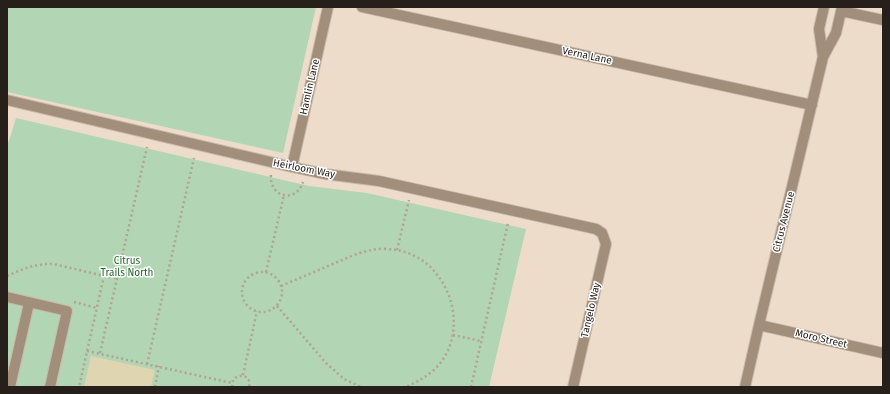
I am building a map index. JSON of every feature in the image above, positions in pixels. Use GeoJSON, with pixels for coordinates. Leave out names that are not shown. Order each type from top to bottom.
{"type":"FeatureCollection","features":[{"type":"Feature","properties":{"kind":"street","name":"Hamlin Lane"},"geometry":{"type":"LineString","coordinates":[[292,167],[328,7]]}},
{"type":"Feature","properties":{"kind":"street","name":"Verna Lane"},"geometry":{"type":"LineString","coordinates":[[362,7],[812,105]]}},
{"type":"Feature","properties":{"kind":"street","name":"Citrus Avenue"},"geometry":{"type":"LineString","coordinates":[[823,57],[819,29],[824,7]]}},
{"type":"Feature","properties":{"kind":"street","name":"Citrus Avenue"},"geometry":{"type":"LineString","coordinates":[[745,387],[823,57],[836,33],[841,9]]}},
{"type":"Feature","properties":{"kind":"street"},"geometry":{"type":"LineString","coordinates":[[841,9],[883,20]]}},
{"type":"Feature","properties":{"kind":"street","name":"Heirloom Way"},"geometry":{"type":"LineString","coordinates":[[7,100],[292,167],[325,174],[380,181],[596,229],[602,233]]}},
{"type":"Feature","properties":{"kind":"street","name":"Tangelo Way"},"geometry":{"type":"LineString","coordinates":[[573,387],[606,244],[602,233]]}},
{"type":"Feature","properties":{"kind":"street"},"geometry":{"type":"LineString","coordinates":[[7,297],[67,311],[50,387]]}},
{"type":"Feature","properties":{"kind":"street"},"geometry":{"type":"LineString","coordinates":[[10,387],[29,303]]}},
{"type":"Feature","properties":{"kind":"street","name":"Moro Street"},"geometry":{"type":"LineString","coordinates":[[759,325],[883,353]]}},
{"type":"Feature","properties":{"kind":"path"},"geometry":{"type":"LineString","coordinates":[[100,353],[147,147]]}},
{"type":"Feature","properties":{"kind":"path"},"geometry":{"type":"LineString","coordinates":[[148,364],[194,158]]}},
{"type":"Feature","properties":{"kind":"path"},"geometry":{"type":"LineString","coordinates":[[272,175],[271,180],[275,190],[284,195],[294,194],[302,187],[303,182]]}},
{"type":"Feature","properties":{"kind":"path"},"geometry":{"type":"LineString","coordinates":[[266,272],[284,195]]}},
{"type":"Feature","properties":{"kind":"path"},"geometry":{"type":"LineString","coordinates":[[397,250],[409,200]]}},
{"type":"Feature","properties":{"kind":"path"},"geometry":{"type":"LineString","coordinates":[[471,387],[508,223]]}},
{"type":"Feature","properties":{"kind":"path"},"geometry":{"type":"LineString","coordinates":[[281,286],[373,249],[397,250],[415,256],[431,266],[443,281],[451,298],[454,316],[453,335],[446,353],[435,368],[421,380],[406,387]]}},
{"type":"Feature","properties":{"kind":"path"},"geometry":{"type":"LineString","coordinates":[[7,276],[30,266],[54,264],[117,278]]}},
{"type":"Feature","properties":{"kind":"path"},"geometry":{"type":"LineString","coordinates":[[266,272],[276,277],[281,286],[282,296],[277,306],[268,311],[257,311],[251,308],[246,304],[243,297],[242,291],[244,284],[253,274],[266,272]]}},
{"type":"Feature","properties":{"kind":"path"},"geometry":{"type":"LineString","coordinates":[[79,387],[104,276]]}},
{"type":"Feature","properties":{"kind":"path"},"geometry":{"type":"LineString","coordinates":[[277,306],[326,363],[344,379],[361,387]]}},
{"type":"Feature","properties":{"kind":"path"},"geometry":{"type":"LineString","coordinates":[[243,375],[257,311]]}},
{"type":"Feature","properties":{"kind":"path"},"geometry":{"type":"LineString","coordinates":[[453,335],[481,341]]}},
{"type":"Feature","properties":{"kind":"path"},"geometry":{"type":"LineString","coordinates":[[87,351],[232,382]]}},
{"type":"Feature","properties":{"kind":"path"},"geometry":{"type":"LineString","coordinates":[[155,387],[159,366]]}},
{"type":"Feature","properties":{"kind":"path"},"geometry":{"type":"LineString","coordinates":[[232,387],[232,382],[237,376],[243,375]]}},
{"type":"Feature","properties":{"kind":"path"},"geometry":{"type":"LineString","coordinates":[[243,375],[249,381],[250,387]]}},
{"type":"Feature","properties":{"kind":"green space"},"geometry":{"type":"Polygon","coordinates":[[[7,7],[316,7],[283,153],[7,92],[7,7]]]}},
{"type":"Feature","properties":{"kind":"green space","name":"Citrus Trails North"},"geometry":{"type":"Polygon","coordinates":[[[16,118],[309,186],[367,193],[526,229],[489,387],[7,387],[7,145],[16,118]]]}},
{"type":"Feature","properties":{"kind":"sand"},"geometry":{"type":"Polygon","coordinates":[[[91,356],[155,370],[151,387],[84,387],[91,356]]]}}]}
